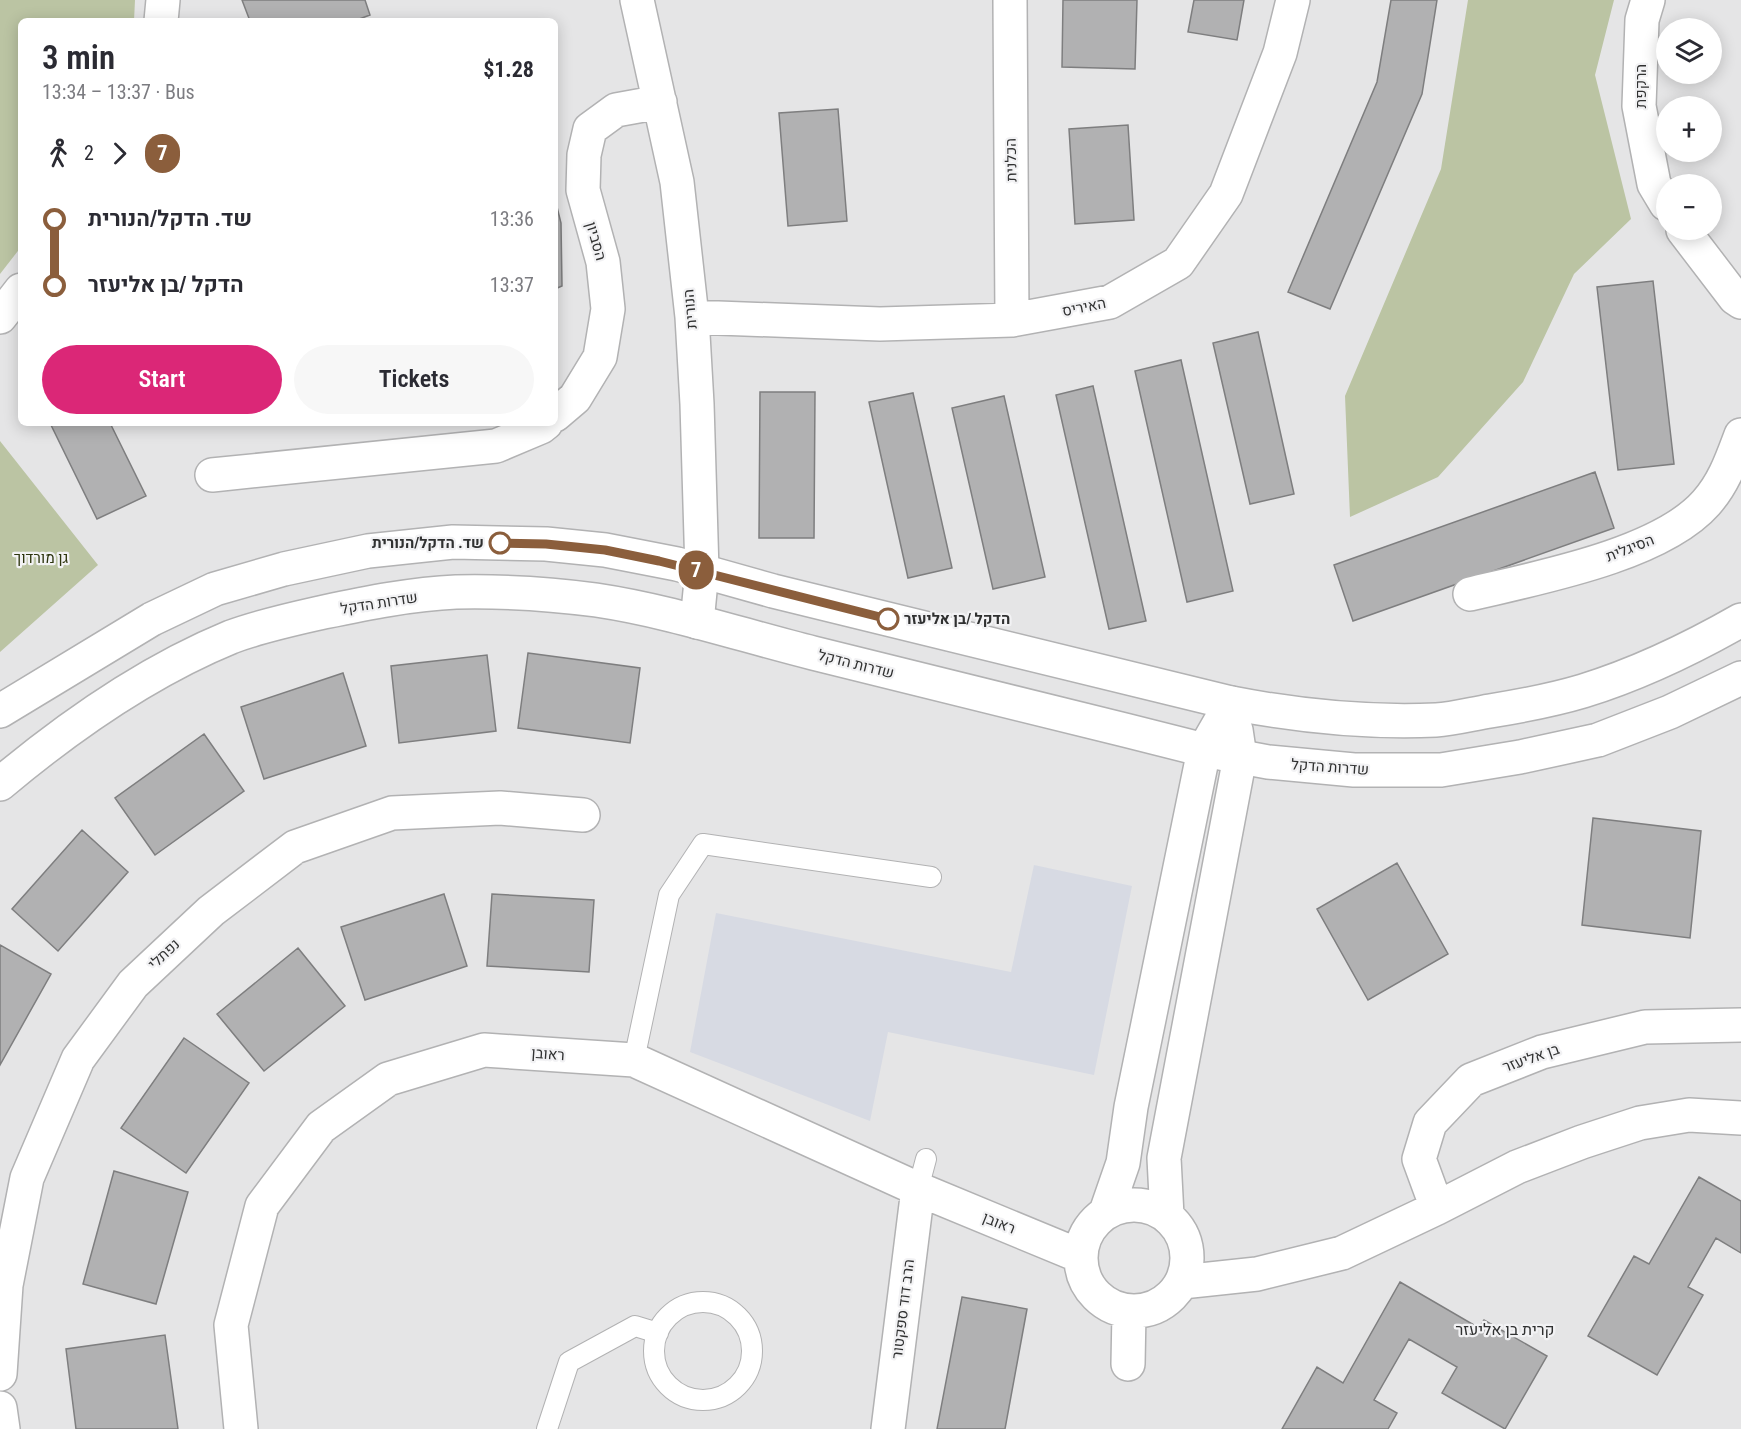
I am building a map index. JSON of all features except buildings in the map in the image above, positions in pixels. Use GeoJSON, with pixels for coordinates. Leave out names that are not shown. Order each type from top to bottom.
{"type":"FeatureCollection","features":[{"type":"Feature","properties":{"kind":"street"},"geometry":{"type":"LineString","coordinates":[[161,18],[163,0]]}},
{"type":"Feature","properties":{"kind":"street","name":"הנורית"},"geometry":{"type":"LineString","coordinates":[[637,0],[677,182],[692,317],[702,571],[697,622]]}},
{"type":"Feature","properties":{"kind":"street","name":"הכלנית"},"geometry":{"type":"LineString","coordinates":[[1010,0],[1012,320]]}},
{"type":"Feature","properties":{"kind":"street","name":"האיריס"},"geometry":{"type":"LineString","coordinates":[[692,317],[880,324],[1012,320],[1110,302],[1178,263],[1226,194],[1280,53],[1293,0]]}},
{"type":"Feature","properties":{"kind":"street","name":"הרקפת"},"geometry":{"type":"LineString","coordinates":[[1648,0],[1642,20],[1639,105],[1656,187]]}},
{"type":"Feature","properties":{"kind":"street","name":"הסביון"},"geometry":{"type":"LineString","coordinates":[[558,412],[575,398],[600,357],[608,309],[603,262],[583,190],[584,155],[590,129],[616,110],[660,102]]}},
{"type":"Feature","properties":{"kind":"street"},"geometry":{"type":"LineString","coordinates":[[1691,240],[1735,298],[1741,302]]}},
{"type":"Feature","properties":{"kind":"street"},"geometry":{"type":"LineString","coordinates":[[0,316],[18,294]]}},
{"type":"Feature","properties":{"kind":"street"},"geometry":{"type":"LineString","coordinates":[[212,475],[496,446],[542,426]]}},
{"type":"Feature","properties":{"kind":"street","name":"הסיגלית"},"geometry":{"type":"LineString","coordinates":[[1470,594],[1565,571],[1634,548],[1670,532],[1706,504],[1728,472],[1741,435]]}},
{"type":"Feature","properties":{"kind":"street"},"geometry":{"type":"LineString","coordinates":[[0,711],[152,619],[215,590],[284,569],[368,551],[453,542],[546,544],[605,550],[702,571],[785,594],[1231,703],[1275,712],[1357,720],[1437,720],[1510,708],[1583,691],[1651,665],[1708,639],[1741,620]]}},
{"type":"Feature","properties":{"kind":"street","name":"שדרות הדקל"},"geometry":{"type":"LineString","coordinates":[[0,784],[98,710],[175,664],[233,637],[296,618],[376,601],[455,592],[542,595],[597,600],[666,614],[760,640],[1204,750],[1268,762],[1354,771],[1441,770],[1520,757],[1598,740],[1670,712],[1741,678]]}},
{"type":"Feature","properties":{"kind":"street"},"geometry":{"type":"LineString","coordinates":[[1106,1212],[1123,1163],[1131,1107],[1204,750],[1231,703]]}},
{"type":"Feature","properties":{"kind":"street"},"geometry":{"type":"LineString","coordinates":[[1167,1216],[1164,1158],[1240,757],[1231,703]]}},
{"type":"Feature","properties":{"kind":"street","name":"נפתלי"},"geometry":{"type":"LineString","coordinates":[[0,1374],[6,1285],[27,1178],[78,1059],[133,984],[211,911],[295,847],[392,813],[500,808],[584,814]]}},
{"type":"Feature","properties":{"kind":"street","name":"בן אליעזר"},"geometry":{"type":"LineString","coordinates":[[1437,1208],[1419,1159],[1430,1123],[1471,1080],[1542,1052],[1645,1027],[1741,1025]]}},
{"type":"Feature","properties":{"kind":"street","name":"ראובן"},"geometry":{"type":"LineString","coordinates":[[241,1429],[231,1325],[262,1206],[321,1127],[388,1078],[484,1050],[634,1060],[922,1174],[1080,1256]]}},
{"type":"Feature","properties":{"kind":"street"},"geometry":{"type":"LineString","coordinates":[[1182,1282],[1257,1274],[1342,1253],[1517,1167],[1582,1142],[1641,1123],[1689,1115],[1741,1118]]}},
{"type":"Feature","properties":{"kind":"street","name":"הרב דוד ספקטור"},"geometry":{"type":"LineString","coordinates":[[888,1429],[922,1174]]}},
{"type":"Feature","properties":{"kind":"street"},"geometry":{"type":"LineString","coordinates":[[1137,1204],[1153,1208],[1167,1216],[1182,1236],[1186,1251],[1186,1267],[1182,1282],[1172,1295],[1160,1305],[1145,1311],[1129,1312],[1113,1308],[1100,1300],[1088,1287],[1082,1272],[1080,1256],[1083,1239],[1093,1223],[1106,1212],[1121,1206],[1137,1204]]}},
{"type":"Feature","properties":{"kind":"street"},"geometry":{"type":"LineString","coordinates":[[1128,1364],[1129,1312]]}},
{"type":"Feature","properties":{"kind":"street"},"geometry":{"type":"LineString","coordinates":[[0,1408],[3,1429]]}},
{"type":"Feature","properties":{"kind":"lane"},"geometry":{"type":"LineString","coordinates":[[634,1060],[669,895],[703,844],[931,877]]}},
{"type":"Feature","properties":{"kind":"lane"},"geometry":{"type":"LineString","coordinates":[[708,1302],[725,1307],[740,1318],[749,1334],[752,1354],[747,1374],[733,1390],[716,1399],[695,1400],[676,1393],[662,1378],[654,1359],[658,1333],[662,1324],[674,1311],[690,1303],[708,1302]]}},
{"type":"Feature","properties":{"kind":"lane"},"geometry":{"type":"LineString","coordinates":[[547,1429],[569,1362],[635,1326],[658,1333]]}},
{"type":"Feature","properties":{"kind":"shaded area"},"geometry":{"type":"Polygon","coordinates":[[[1034,865],[1132,886],[1094,1075],[888,1032],[870,1121],[690,1052],[716,913],[1011,972],[1034,865]]]}},
{"type":"Feature","properties":{"kind":"green space"},"geometry":{"type":"Polygon","coordinates":[[[0,0],[135,0],[134,18],[18,18],[18,251],[0,274],[0,0]]]}},
{"type":"Feature","properties":{"kind":"green space"},"geometry":{"type":"Polygon","coordinates":[[[1468,0],[1614,0],[1595,75],[1631,219],[1574,274],[1523,382],[1438,477],[1350,517],[1345,396],[1441,169],[1468,0]]]}},
{"type":"Feature","properties":{"kind":"green space","name":"גן מורדוך"},"geometry":{"type":"Polygon","coordinates":[[[0,441],[98,565],[0,652],[0,441]]]}},
{"type":"Feature","properties":{"kind":"bus line","name":"7"},"geometry":{"type":"LineString","coordinates":[[500,543],[546,544],[605,550],[677,564],[773,591],[888,619]]}},
{"type":"Feature","properties":{"kind":"place","name":"שד. הדקל/הנורית"},"geometry":{"type":"Point","coordinates":[500,543]}},
{"type":"Feature","properties":{"kind":"place","name":"הדקל /בן אליעזר"},"geometry":{"type":"Point","coordinates":[888,619]}},
{"type":"Feature","properties":{"kind":"district","name":"קרית בן אליעזר"},"geometry":{"type":"Point","coordinates":[1505,1329]}}]}
